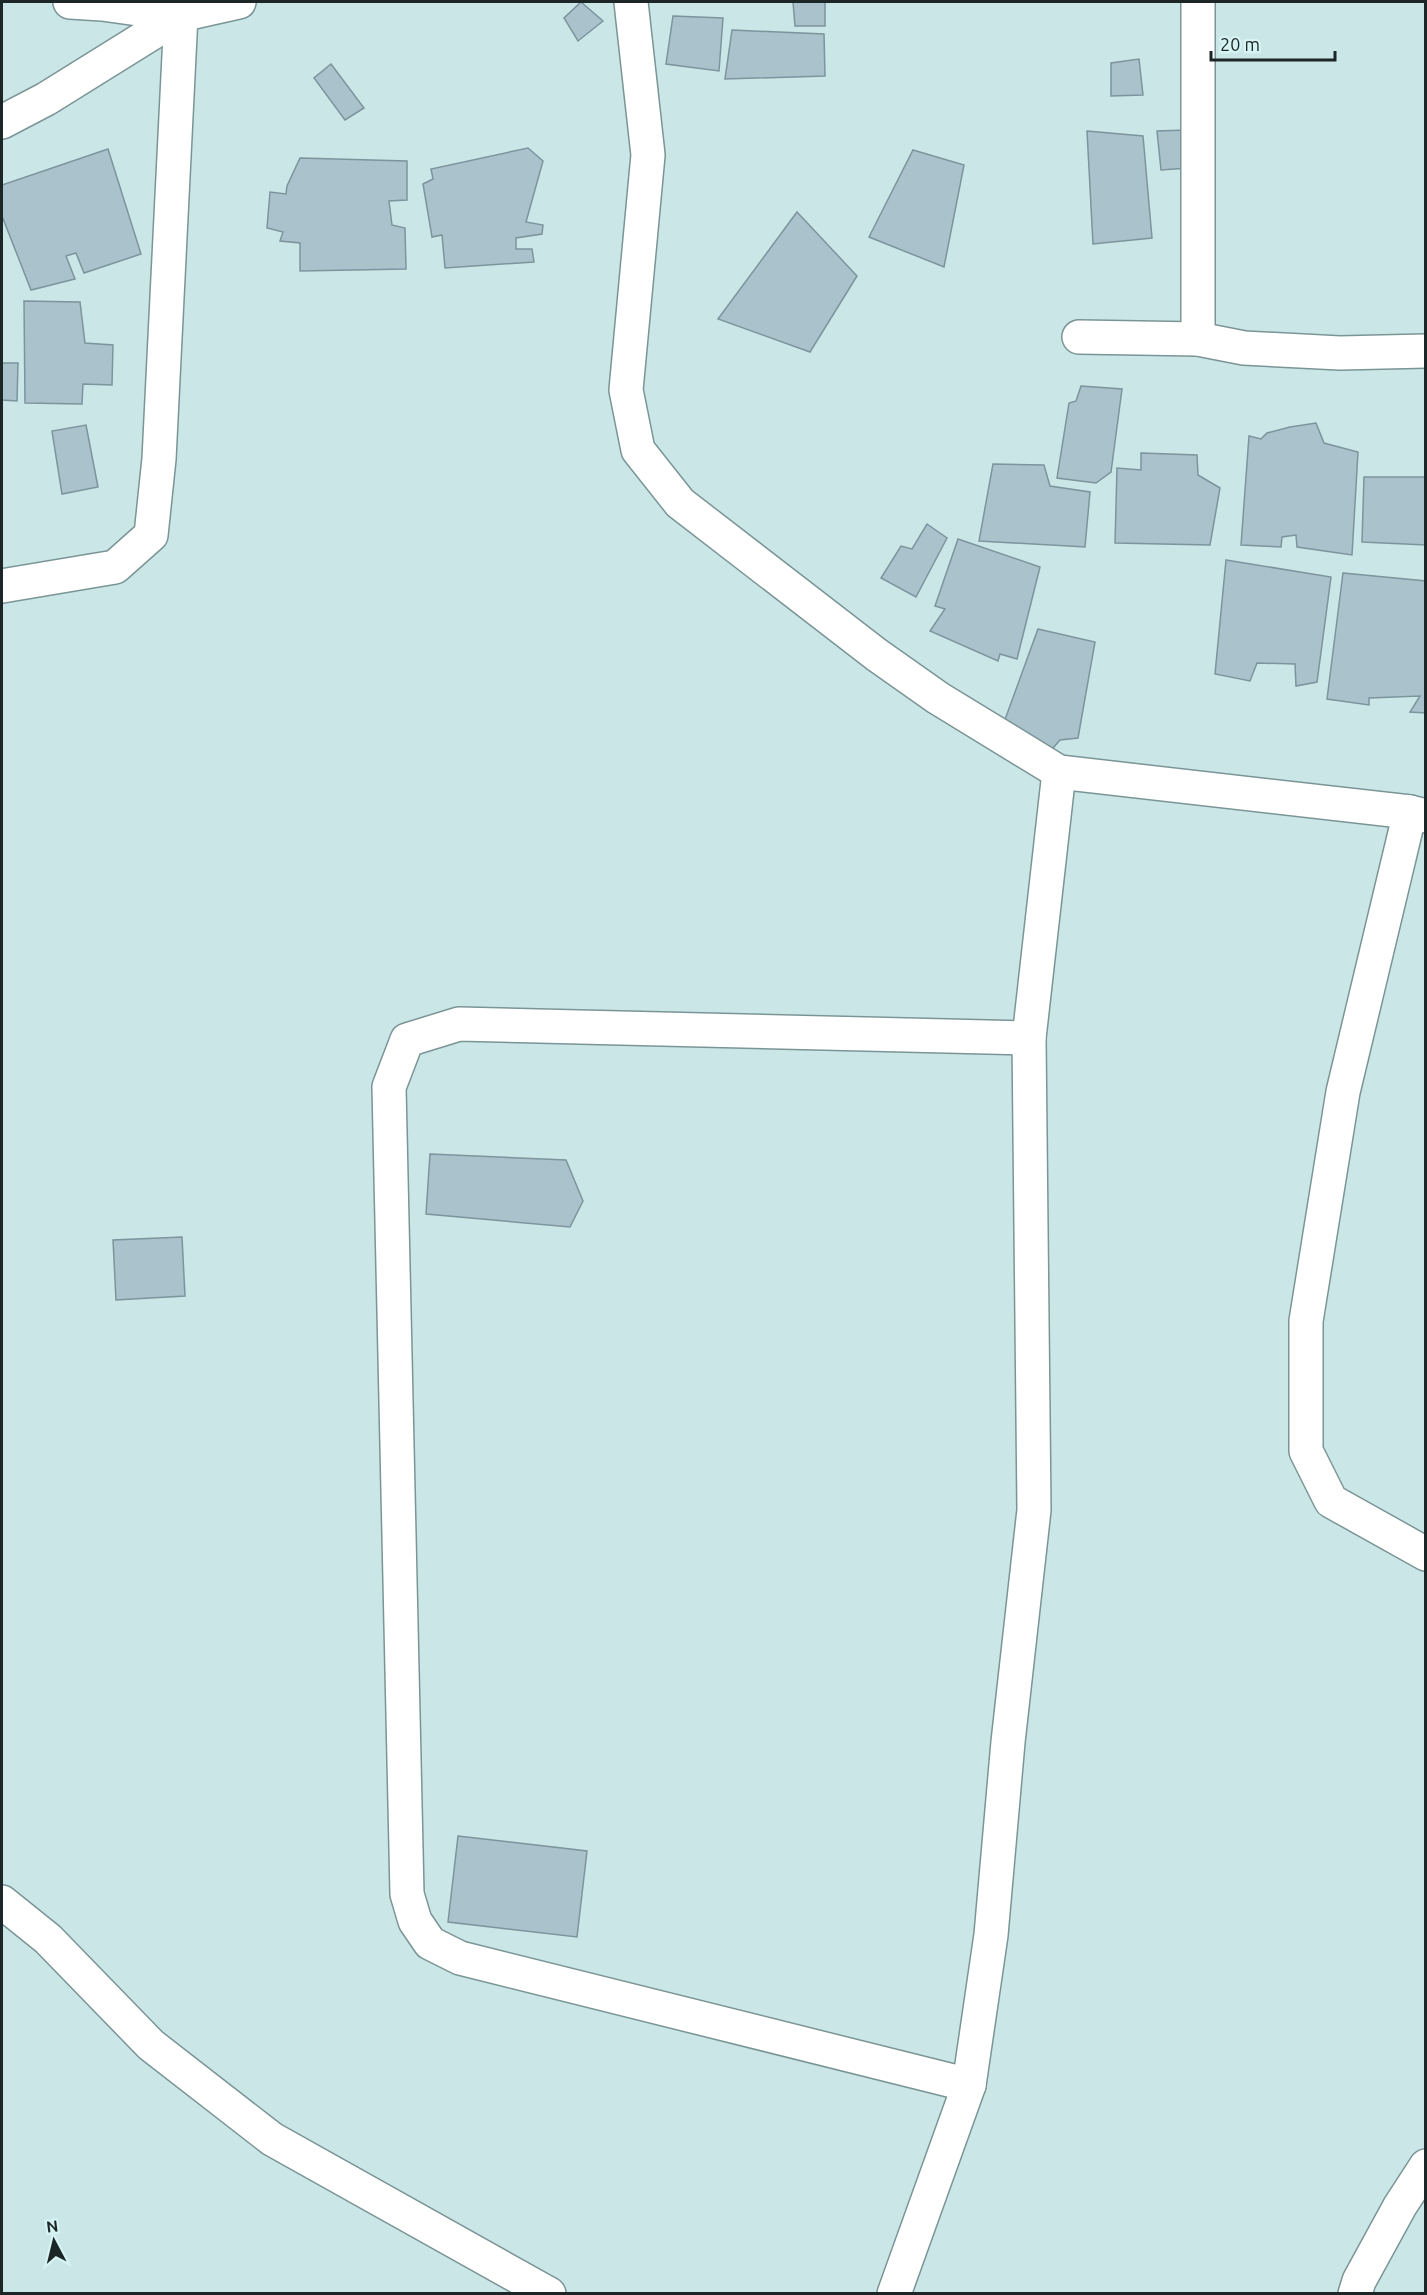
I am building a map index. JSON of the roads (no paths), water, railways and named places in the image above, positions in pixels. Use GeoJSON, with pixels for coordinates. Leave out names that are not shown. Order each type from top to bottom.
{"type":"FeatureCollection","features":[{"type":"Feature","properties":{"kind":"street"},"geometry":{"type":"LineString","coordinates":[[70,2],[181,15]]}},
{"type":"Feature","properties":{"kind":"street"},"geometry":{"type":"LineString","coordinates":[[2,122],[46,99],[181,15],[239,2]]}},
{"type":"Feature","properties":{"kind":"street"},"geometry":{"type":"LineString","coordinates":[[631,2],[648,155],[626,390],[638,450],[681,503],[877,655],[938,698],[1059,772],[1418,814],[1343,1092],[1306,1321],[1306,1451],[1331,1501],[1425,1554]]}},
{"type":"Feature","properties":{"kind":"street"},"geometry":{"type":"LineString","coordinates":[[1198,2],[1198,339]]}},
{"type":"Feature","properties":{"kind":"street"},"geometry":{"type":"LineString","coordinates":[[2,586],[115,567],[151,535],[159,459],[181,15]]}},
{"type":"Feature","properties":{"kind":"street"},"geometry":{"type":"LineString","coordinates":[[1079,337],[1198,339],[1244,348],[1340,353],[1425,351]]}},
{"type":"Feature","properties":{"kind":"street"},"geometry":{"type":"LineString","coordinates":[[894,2294],[969,2085],[991,1935],[1008,1742],[1034,1510],[1029,1038],[1059,772]]}},
{"type":"Feature","properties":{"kind":"street"},"geometry":{"type":"LineString","coordinates":[[969,2085],[460,1958],[430,1942],[415,1921],[407,1894],[389,1087],[407,1040],[459,1024],[1029,1038]]}},
{"type":"Feature","properties":{"kind":"street"},"geometry":{"type":"LineString","coordinates":[[2,1902],[48,1939],[151,2045],[272,2139],[549,2294]]}},
{"type":"Feature","properties":{"kind":"street"},"geometry":{"type":"LineString","coordinates":[[1355,2294],[1359,2281],[1425,2166]]}}]}
